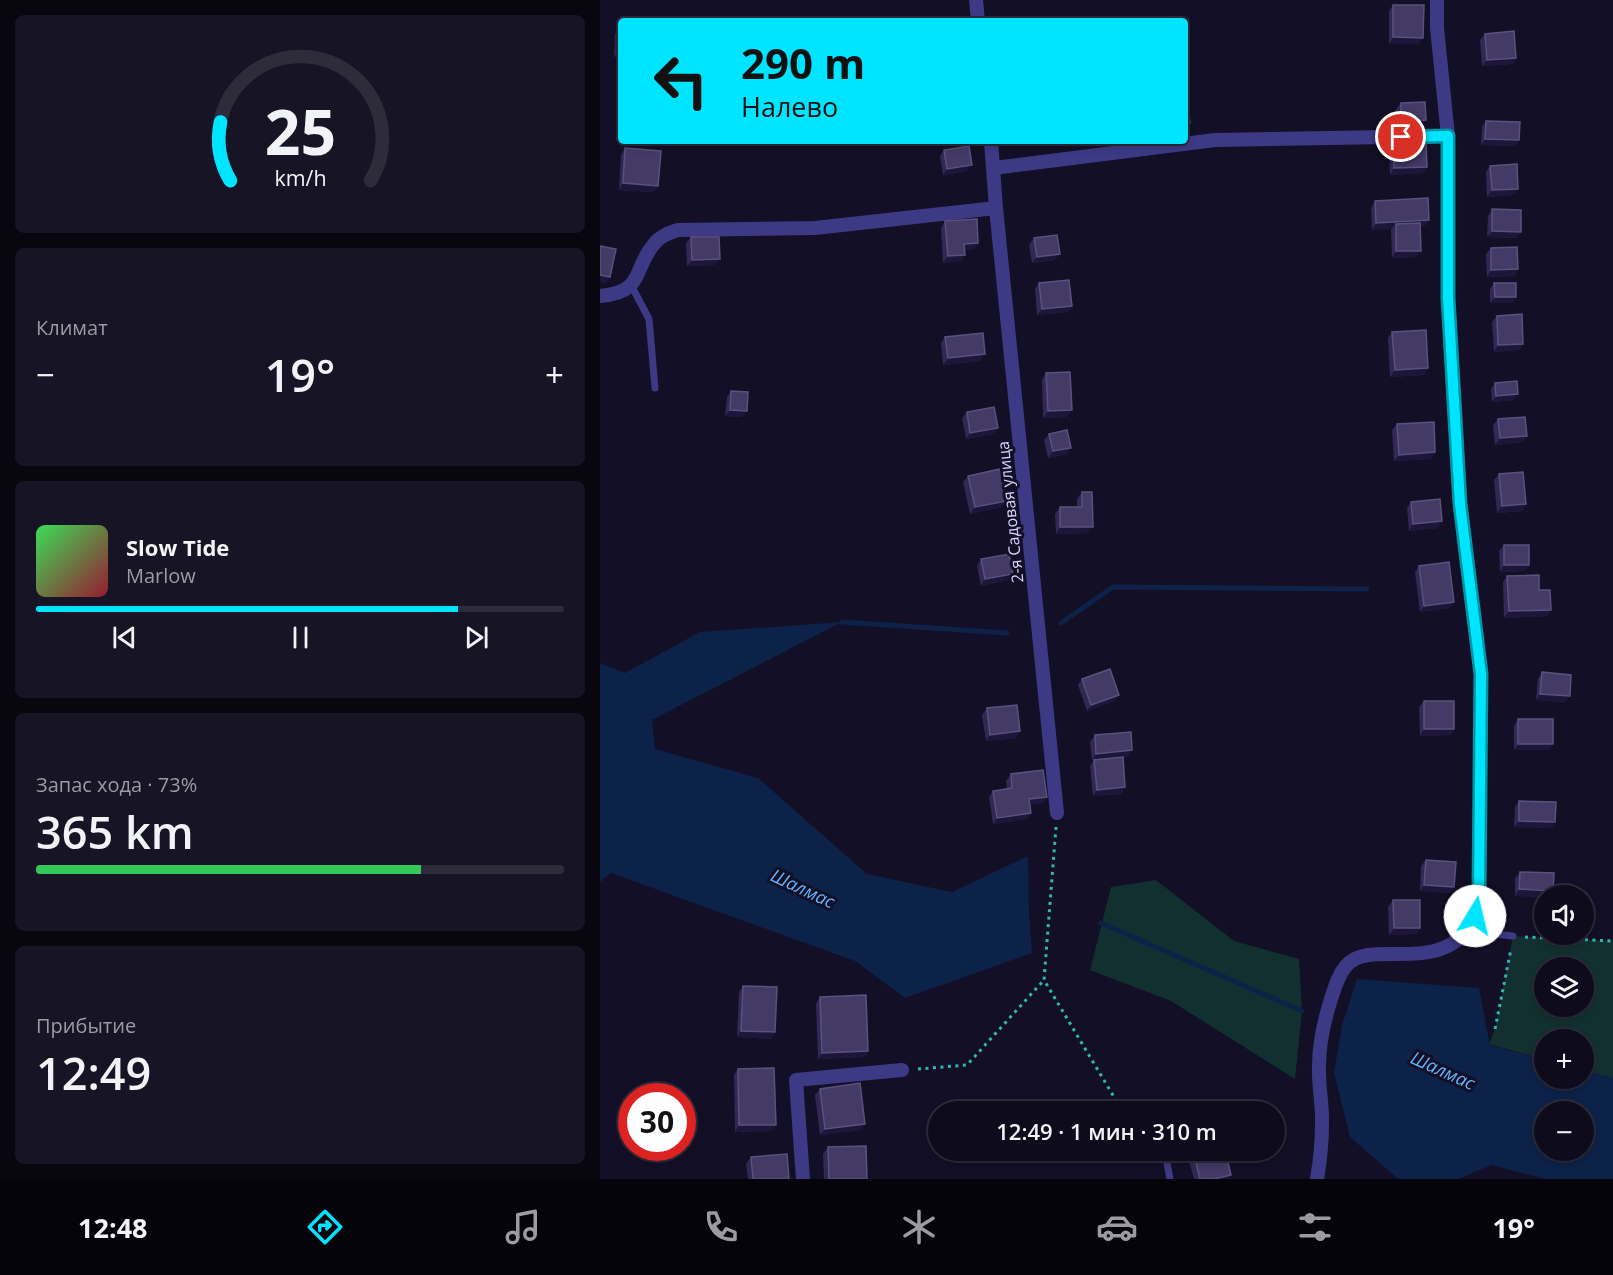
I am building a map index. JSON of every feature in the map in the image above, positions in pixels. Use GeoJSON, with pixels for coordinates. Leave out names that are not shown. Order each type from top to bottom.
{"type":"FeatureCollection","features":[{"type":"Feature","properties":{"kind":"street"},"geometry":{"type":"LineString","coordinates":[[976,0],[978,18]]}},
{"type":"Feature","properties":{"kind":"street"},"geometry":{"type":"LineString","coordinates":[[1317,1179],[1322,1124],[1318,1067],[1322,1026],[1338,979],[1346,966],[1356,957],[1370,954],[1407,955],[1434,952],[1452,944],[1467,930],[1475,916],[1479,892],[1481,674],[1460,504],[1448,298],[1448,136],[1437,28],[1437,0]]}},
{"type":"Feature","properties":{"kind":"street"},"geometry":{"type":"LineString","coordinates":[[1188,143],[1215,140],[1448,136]]}},
{"type":"Feature","properties":{"kind":"street","name":"2-я Садовая улица"},"geometry":{"type":"LineString","coordinates":[[992,144],[996,208],[1057,813]]}},
{"type":"Feature","properties":{"kind":"street"},"geometry":{"type":"LineString","coordinates":[[994,168],[1183,144]]}},
{"type":"Feature","properties":{"kind":"street"},"geometry":{"type":"LineString","coordinates":[[600,296],[614,295],[631,285],[638,277],[653,244],[663,235],[678,230],[815,228],[996,208]]}},
{"type":"Feature","properties":{"kind":"street"},"geometry":{"type":"LineString","coordinates":[[803,1179],[796,1080],[902,1070]]}},
{"type":"Feature","properties":{"kind":"lane"},"geometry":{"type":"LineString","coordinates":[[631,285],[649,319],[655,388]]}},
{"type":"Feature","properties":{"kind":"lane"},"geometry":{"type":"LineString","coordinates":[[1467,930],[1513,936]]}},
{"type":"Feature","properties":{"kind":"lane"},"geometry":{"type":"LineString","coordinates":[[1167,1161],[1170,1179]]}},
{"type":"Feature","properties":{"kind":"path"},"geometry":{"type":"LineString","coordinates":[[1057,813],[1044,980],[1116,1101]]}},
{"type":"Feature","properties":{"kind":"path"},"geometry":{"type":"LineString","coordinates":[[1495,1029],[1513,936],[1613,941]]}},
{"type":"Feature","properties":{"kind":"path"},"geometry":{"type":"LineString","coordinates":[[902,1070],[967,1065],[1044,980]]}},
{"type":"Feature","properties":{"kind":"green space"},"geometry":{"type":"Polygon","coordinates":[[[1156,880],[1234,941],[1299,959],[1302,1011],[1295,1079],[1171,1001],[1090,970],[1111,887],[1156,880]]]}},
{"type":"Feature","properties":{"kind":"green space"},"geometry":{"type":"Polygon","coordinates":[[[1513,936],[1534,937],[1534,945],[1594,945],[1594,940],[1613,941],[1613,1078],[1594,1073],[1594,1029],[1534,1029],[1534,1057],[1489,1044],[1495,1029],[1513,936]]]}},
{"type":"Feature","properties":{"kind":"water"},"geometry":{"type":"Polygon","coordinates":[[[842,622],[652,720],[655,749],[758,778],[867,874],[952,892],[1028,856],[1032,953],[905,998],[855,961],[611,873],[600,882],[600,663],[625,673],[700,632],[842,622]]]}},
{"type":"Feature","properties":{"kind":"water"},"geometry":{"type":"Polygon","coordinates":[[[1357,979],[1479,988],[1490,1045],[1534,1057],[1534,1089],[1594,1089],[1594,1073],[1613,1078],[1613,1179],[1546,1179],[1491,1165],[1459,1179],[1398,1179],[1350,1137],[1334,1073],[1342,1025],[1357,979]]]}},
{"type":"Feature","properties":{"kind":"building"},"geometry":{"type":"Polygon","coordinates":[[[1393,5],[1424,5],[1423,38],[1393,37],[1393,5]]]}},
{"type":"Feature","properties":{"kind":"building"},"geometry":{"type":"Polygon","coordinates":[[[1514,31],[1516,58],[1487,60],[1485,34],[1514,31]]]}},
{"type":"Feature","properties":{"kind":"building"},"geometry":{"type":"Polygon","coordinates":[[[1425,102],[1426,120],[1401,121],[1401,103],[1425,102]]]}},
{"type":"Feature","properties":{"kind":"building"},"geometry":{"type":"Polygon","coordinates":[[[1486,121],[1520,122],[1519,140],[1485,139],[1486,121]]]}},
{"type":"Feature","properties":{"kind":"building"},"geometry":{"type":"Polygon","coordinates":[[[1426,142],[1427,167],[1394,168],[1393,143],[1426,142]]]}},
{"type":"Feature","properties":{"kind":"building"},"geometry":{"type":"Polygon","coordinates":[[[969,146],[972,165],[947,169],[944,150],[969,146]]]}},
{"type":"Feature","properties":{"kind":"building"},"geometry":{"type":"Polygon","coordinates":[[[625,148],[661,151],[658,186],[623,183],[625,148]]]}},
{"type":"Feature","properties":{"kind":"building"},"geometry":{"type":"Polygon","coordinates":[[[1517,164],[1518,189],[1492,190],[1490,166],[1517,164]]]}},
{"type":"Feature","properties":{"kind":"building"},"geometry":{"type":"Polygon","coordinates":[[[1428,198],[1429,220],[1376,223],[1375,201],[1428,198]]]}},
{"type":"Feature","properties":{"kind":"building"},"geometry":{"type":"Polygon","coordinates":[[[1492,209],[1521,210],[1521,232],[1492,231],[1492,209]]]}},
{"type":"Feature","properties":{"kind":"building"},"geometry":{"type":"Polygon","coordinates":[[[977,219],[978,243],[964,244],[965,255],[948,256],[945,221],[977,219]]]}},
{"type":"Feature","properties":{"kind":"building"},"geometry":{"type":"Polygon","coordinates":[[[1420,223],[1421,251],[1396,251],[1396,224],[1420,223]]]}},
{"type":"Feature","properties":{"kind":"building"},"geometry":{"type":"Polygon","coordinates":[[[1057,235],[1060,254],[1037,257],[1034,238],[1057,235]]]}},
{"type":"Feature","properties":{"kind":"building"},"geometry":{"type":"Polygon","coordinates":[[[691,237],[719,237],[720,259],[692,260],[691,237]]]}},
{"type":"Feature","properties":{"kind":"building"},"geometry":{"type":"Polygon","coordinates":[[[600,246],[616,249],[610,277],[600,275],[600,246]]]}},
{"type":"Feature","properties":{"kind":"building"},"geometry":{"type":"Polygon","coordinates":[[[1517,247],[1518,269],[1491,270],[1491,248],[1517,247]]]}},
{"type":"Feature","properties":{"kind":"building"},"geometry":{"type":"Polygon","coordinates":[[[1069,280],[1072,306],[1042,309],[1039,283],[1069,280]]]}},
{"type":"Feature","properties":{"kind":"building"},"geometry":{"type":"Polygon","coordinates":[[[1494,283],[1516,283],[1516,297],[1495,297],[1494,283]]]}},
{"type":"Feature","properties":{"kind":"building"},"geometry":{"type":"Polygon","coordinates":[[[1522,314],[1523,344],[1498,345],[1497,316],[1522,314]]]}},
{"type":"Feature","properties":{"kind":"building"},"geometry":{"type":"Polygon","coordinates":[[[1426,330],[1428,368],[1395,370],[1392,332],[1426,330]]]}},
{"type":"Feature","properties":{"kind":"building"},"geometry":{"type":"Polygon","coordinates":[[[983,333],[985,354],[948,358],[945,337],[983,333]]]}},
{"type":"Feature","properties":{"kind":"building"},"geometry":{"type":"Polygon","coordinates":[[[1070,372],[1072,410],[1048,411],[1046,373],[1070,372]]]}},
{"type":"Feature","properties":{"kind":"building"},"geometry":{"type":"Polygon","coordinates":[[[1517,381],[1518,394],[1496,396],[1495,383],[1517,381]]]}},
{"type":"Feature","properties":{"kind":"building"},"geometry":{"type":"Polygon","coordinates":[[[731,391],[748,392],[747,411],[730,410],[731,391]]]}},
{"type":"Feature","properties":{"kind":"building"},"geometry":{"type":"Polygon","coordinates":[[[994,407],[998,428],[970,433],[967,412],[994,407]]]}},
{"type":"Feature","properties":{"kind":"building"},"geometry":{"type":"Polygon","coordinates":[[[1525,417],[1527,436],[1500,438],[1498,419],[1525,417]]]}},
{"type":"Feature","properties":{"kind":"building"},"geometry":{"type":"Polygon","coordinates":[[[1434,422],[1435,452],[1399,455],[1397,424],[1434,422]]]}},
{"type":"Feature","properties":{"kind":"building"},"geometry":{"type":"Polygon","coordinates":[[[1067,430],[1071,448],[1053,451],[1049,434],[1067,430]]]}},
{"type":"Feature","properties":{"kind":"building"},"geometry":{"type":"Polygon","coordinates":[[[1000,469],[1007,501],[975,507],[968,476],[1000,469]]]}},
{"type":"Feature","properties":{"kind":"building"},"geometry":{"type":"Polygon","coordinates":[[[1523,472],[1526,504],[1502,506],[1499,474],[1523,472]]]}},
{"type":"Feature","properties":{"kind":"building"},"geometry":{"type":"Polygon","coordinates":[[[1082,492],[1092,492],[1093,527],[1060,527],[1060,507],[1082,507],[1082,492]]]}},
{"type":"Feature","properties":{"kind":"building"},"geometry":{"type":"Polygon","coordinates":[[[1440,499],[1442,521],[1413,524],[1411,502],[1440,499]]]}},
{"type":"Feature","properties":{"kind":"building"},"geometry":{"type":"Polygon","coordinates":[[[1504,545],[1529,545],[1529,565],[1504,565],[1504,545]]]}},
{"type":"Feature","properties":{"kind":"building"},"geometry":{"type":"Polygon","coordinates":[[[1009,554],[1013,574],[985,579],[981,559],[1009,554]]]}},
{"type":"Feature","properties":{"kind":"building"},"geometry":{"type":"Polygon","coordinates":[[[1449,562],[1454,602],[1424,606],[1419,566],[1449,562]]]}},
{"type":"Feature","properties":{"kind":"building"},"geometry":{"type":"Polygon","coordinates":[[[1539,575],[1539,590],[1550,590],[1551,610],[1509,611],[1507,576],[1539,575]]]}},
{"type":"Feature","properties":{"kind":"building"},"geometry":{"type":"Polygon","coordinates":[[[1110,669],[1119,695],[1091,705],[1082,679],[1110,669]]]}},
{"type":"Feature","properties":{"kind":"building"},"geometry":{"type":"Polygon","coordinates":[[[1542,672],[1571,675],[1570,696],[1540,694],[1542,672]]]}},
{"type":"Feature","properties":{"kind":"building"},"geometry":{"type":"Polygon","coordinates":[[[1424,701],[1454,701],[1454,729],[1424,729],[1424,701]]]}},
{"type":"Feature","properties":{"kind":"building"},"geometry":{"type":"Polygon","coordinates":[[[1017,705],[1020,731],[990,735],[987,708],[1017,705]]]}},
{"type":"Feature","properties":{"kind":"building"},"geometry":{"type":"Polygon","coordinates":[[[1518,719],[1553,719],[1553,744],[1518,744],[1518,719]]]}},
{"type":"Feature","properties":{"kind":"building"},"geometry":{"type":"Polygon","coordinates":[[[1131,732],[1132,750],[1096,754],[1095,735],[1131,732]]]}},
{"type":"Feature","properties":{"kind":"building"},"geometry":{"type":"Polygon","coordinates":[[[1123,757],[1125,787],[1097,790],[1094,760],[1123,757]]]}},
{"type":"Feature","properties":{"kind":"building"},"geometry":{"type":"Polygon","coordinates":[[[1043,770],[1047,797],[1029,799],[1031,813],[997,818],[993,791],[1012,788],[1011,774],[1043,770]]]}},
{"type":"Feature","properties":{"kind":"building"},"geometry":{"type":"Polygon","coordinates":[[[1519,801],[1556,802],[1555,822],[1519,821],[1519,801]]]}},
{"type":"Feature","properties":{"kind":"building"},"geometry":{"type":"Polygon","coordinates":[[[1426,860],[1456,862],[1454,887],[1424,885],[1426,860]]]}},
{"type":"Feature","properties":{"kind":"building"},"geometry":{"type":"Polygon","coordinates":[[[1520,872],[1554,873],[1553,885],[1534,885],[1534,890],[1519,889],[1520,872]]]}},
{"type":"Feature","properties":{"kind":"building"},"geometry":{"type":"Polygon","coordinates":[[[1393,900],[1420,900],[1420,928],[1394,928],[1393,900]]]}},
{"type":"Feature","properties":{"kind":"building"},"geometry":{"type":"Polygon","coordinates":[[[743,986],[777,987],[775,1032],[741,1031],[743,986]]]}},
{"type":"Feature","properties":{"kind":"building"},"geometry":{"type":"Polygon","coordinates":[[[866,995],[868,1051],[822,1053],[820,997],[866,995]]]}},
{"type":"Feature","properties":{"kind":"building"},"geometry":{"type":"Polygon","coordinates":[[[774,1068],[776,1125],[739,1125],[738,1069],[774,1068]]]}},
{"type":"Feature","properties":{"kind":"building"},"geometry":{"type":"Polygon","coordinates":[[[860,1083],[865,1124],[825,1129],[820,1089],[860,1083]]]}},
{"type":"Feature","properties":{"kind":"building"},"geometry":{"type":"Polygon","coordinates":[[[866,1146],[867,1179],[829,1179],[828,1147],[866,1146]]]}},
{"type":"Feature","properties":{"kind":"building"},"geometry":{"type":"Polygon","coordinates":[[[787,1154],[789,1179],[753,1179],[751,1157],[787,1154]]]}},
{"type":"Feature","properties":{"kind":"building"},"geometry":{"type":"Polygon","coordinates":[[[1196,1161],[1228,1161],[1231,1175],[1200,1179],[1196,1161]]]}},
{"type":"Feature","properties":{"kind":"waterway"},"geometry":{"type":"LineString","coordinates":[[1061,623],[1113,587],[1367,589]]}},
{"type":"Feature","properties":{"kind":"waterway"},"geometry":{"type":"LineString","coordinates":[[842,622],[1007,633]]}},
{"type":"Feature","properties":{"kind":"waterway","name":"Шалмас"},"geometry":{"type":"LineString","coordinates":[[1101,923],[1302,1011]]}},
{"type":"Feature","properties":{"kind":"route"},"geometry":{"type":"LineString","coordinates":[[1401,137],[1448,136],[1448,298],[1460,504],[1481,674],[1479,892],[1475,916]]}}]}
